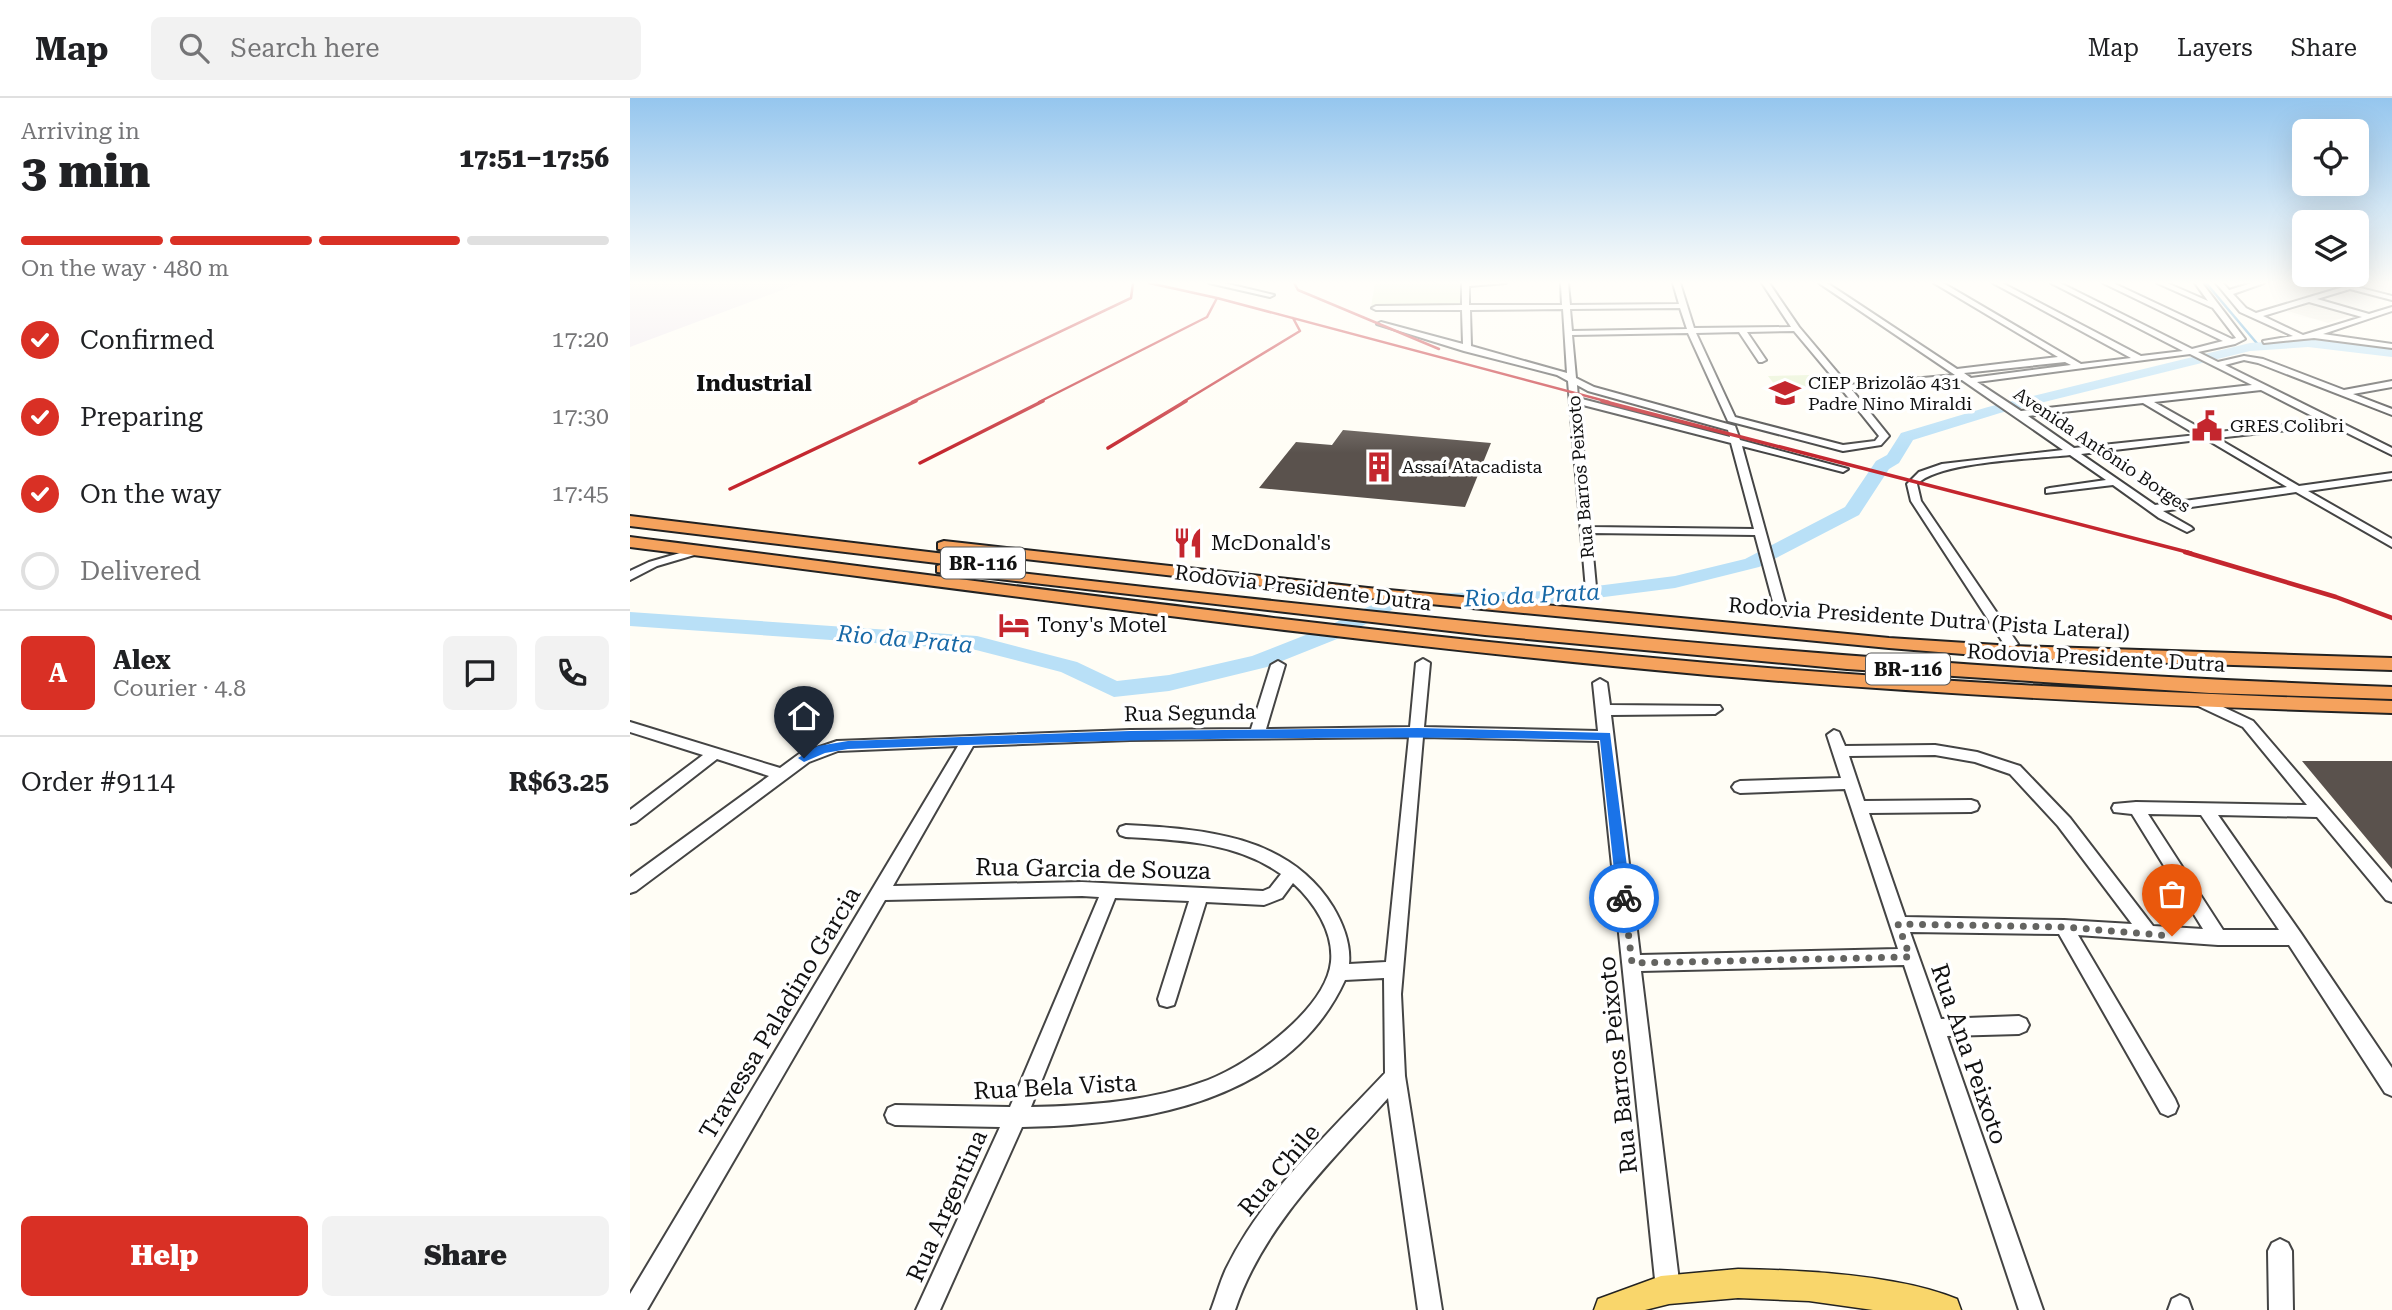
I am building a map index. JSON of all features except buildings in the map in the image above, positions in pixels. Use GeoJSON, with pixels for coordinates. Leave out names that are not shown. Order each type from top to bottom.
{"type":"FeatureCollection","features":[{"type":"Feature","properties":{"kind":"highway","name":"Rodovia Presidente Dutra (Pista Lateral)"},"geometry":{"type":"LineString","coordinates":[[630,509],[1054,560],[1368,593],[1966,649],[2392,664]]}},
{"type":"Feature","properties":{"kind":"highway","name":"Rodovia Presidente Dutra"},"geometry":{"type":"LineString","coordinates":[[630,521],[1426,620],[1956,673],[2162,685],[2392,693]]}},
{"type":"Feature","properties":{"kind":"highway","name":"Rodovia Presidente Dutra"},"geometry":{"type":"LineString","coordinates":[[630,532],[1331,608]]}},
{"type":"Feature","properties":{"kind":"highway","name":"BR-116"},"geometry":{"type":"LineString","coordinates":[[630,542],[1278,624],[1613,661],[1932,688],[2392,707]]}},
{"type":"Feature","properties":{"kind":"highway","name":"Rodovia Presidente Dutra"},"geometry":{"type":"LineString","coordinates":[[1426,620],[1943,660],[2392,681]]}},
{"type":"Feature","properties":{"kind":"highway"},"geometry":{"type":"LineString","coordinates":[[1966,649],[2011,644],[2274,653],[2356,662]]}},
{"type":"Feature","properties":{"kind":"main road"},"geometry":{"type":"LineString","coordinates":[[1609,1310],[1668,1289],[1790,1286],[1880,1302],[1946,1310]]}},
{"type":"Feature","properties":{"kind":"street"},"geometry":{"type":"LineString","coordinates":[[1433,340],[1560,373],[1591,389],[1732,424],[1843,448],[1874,445],[1884,436],[1804,340]]}},
{"type":"Feature","properties":{"kind":"street"},"geometry":{"type":"LineString","coordinates":[[1467,340],[1467,349]]}},
{"type":"Feature","properties":{"kind":"street","name":"Rua Barros Peixoto"},"geometry":{"type":"LineString","coordinates":[[1569,340],[1590,587]]}},
{"type":"Feature","properties":{"kind":"street"},"geometry":{"type":"LineString","coordinates":[[1695,340],[1732,424],[1733,440],[1782,613]]}},
{"type":"Feature","properties":{"kind":"street"},"geometry":{"type":"LineString","coordinates":[[1748,340],[1762,360]]}},
{"type":"Feature","properties":{"kind":"street","name":"Avenida Antônio Borges"},"geometry":{"type":"LineString","coordinates":[[1906,340],[2075,452],[2153,509],[2187,528]]}},
{"type":"Feature","properties":{"kind":"street"},"geometry":{"type":"LineString","coordinates":[[2033,340],[2078,366]]}},
{"type":"Feature","properties":{"kind":"street"},"geometry":{"type":"LineString","coordinates":[[2103,340],[2140,359]]}},
{"type":"Feature","properties":{"kind":"street"},"geometry":{"type":"LineString","coordinates":[[2168,340],[2392,452]]}},
{"type":"Feature","properties":{"kind":"street"},"geometry":{"type":"LineString","coordinates":[[2267,341],[2281,340]]}},
{"type":"Feature","properties":{"kind":"street"},"geometry":{"type":"LineString","coordinates":[[2330,340],[2392,346]]}},
{"type":"Feature","properties":{"kind":"street"},"geometry":{"type":"LineString","coordinates":[[1843,388],[2196,353],[2237,341]]}},
{"type":"Feature","properties":{"kind":"street"},"geometry":{"type":"LineString","coordinates":[[1962,377],[2066,359]]}},
{"type":"Feature","properties":{"kind":"street"},"geometry":{"type":"LineString","coordinates":[[2216,363],[2238,359],[2260,361],[2392,412]]}},
{"type":"Feature","properties":{"kind":"street"},"geometry":{"type":"LineString","coordinates":[[2343,393],[2392,384]]}},
{"type":"Feature","properties":{"kind":"street"},"geometry":{"type":"LineString","coordinates":[[2012,410],[2263,386]]}},
{"type":"Feature","properties":{"kind":"street"},"geometry":{"type":"LineString","coordinates":[[2143,399],[2392,544]]}},
{"type":"Feature","properties":{"kind":"street"},"geometry":{"type":"LineString","coordinates":[[1574,400],[1843,470]]}},
{"type":"Feature","properties":{"kind":"street"},"geometry":{"type":"LineString","coordinates":[[2011,644],[1922,513],[1913,494],[1912,484],[1934,468],[2334,422]]}},
{"type":"Feature","properties":{"kind":"street"},"geometry":{"type":"LineString","coordinates":[[2153,509],[2392,476]]}},
{"type":"Feature","properties":{"kind":"street"},"geometry":{"type":"LineString","coordinates":[[2050,491],[2114,482]]}},
{"type":"Feature","properties":{"kind":"street"},"geometry":{"type":"LineString","coordinates":[[1586,530],[1759,532]]}},
{"type":"Feature","properties":{"kind":"street"},"geometry":{"type":"LineString","coordinates":[[653,564],[658,553],[655,545]]}},
{"type":"Feature","properties":{"kind":"street"},"geometry":{"type":"LineString","coordinates":[[630,576],[653,564],[697,551]]}},
{"type":"Feature","properties":{"kind":"street"},"geometry":{"type":"LineString","coordinates":[[1423,663],[1392,970],[1395,1076],[1430,1310]]}},
{"type":"Feature","properties":{"kind":"street"},"geometry":{"type":"LineString","coordinates":[[1257,733],[1278,665]]}},
{"type":"Feature","properties":{"kind":"street","name":"Rua Barros Peixoto"},"geometry":{"type":"LineString","coordinates":[[1600,683],[1668,1289]]}},
{"type":"Feature","properties":{"kind":"street"},"geometry":{"type":"LineString","coordinates":[[2198,700],[2248,724],[2318,811],[2392,895]]}},
{"type":"Feature","properties":{"kind":"street"},"geometry":{"type":"LineString","coordinates":[[2248,724],[2248,713],[2259,703]]}},
{"type":"Feature","properties":{"kind":"street"},"geometry":{"type":"LineString","coordinates":[[1603,710],[1714,709]]}},
{"type":"Feature","properties":{"kind":"street"},"geometry":{"type":"LineString","coordinates":[[630,727],[782,774]]}},
{"type":"Feature","properties":{"kind":"street","name":"Rua Segunda"},"geometry":{"type":"LineString","coordinates":[[630,886],[811,754],[837,746],[1257,733],[1418,732],[1606,736]]}},
{"type":"Feature","properties":{"kind":"street","name":"Travessa Paladino Garcia"},"geometry":{"type":"LineString","coordinates":[[634,1310],[969,741]]}},
{"type":"Feature","properties":{"kind":"street","name":"Rua Ana Peixoto"},"geometry":{"type":"LineString","coordinates":[[2031,1310],[1836,743],[1977,757],[2015,771],[2064,822],[2149,934]]}},
{"type":"Feature","properties":{"kind":"street"},"geometry":{"type":"LineString","coordinates":[[630,818],[715,753]]}},
{"type":"Feature","properties":{"kind":"street"},"geometry":{"type":"LineString","coordinates":[[1740,787],[1850,783]]}},
{"type":"Feature","properties":{"kind":"street"},"geometry":{"type":"LineString","coordinates":[[1858,807],[1971,806]]}},
{"type":"Feature","properties":{"kind":"street"},"geometry":{"type":"LineString","coordinates":[[2218,938],[2128,808],[2318,811]]}},
{"type":"Feature","properties":{"kind":"street"},"geometry":{"type":"LineString","coordinates":[[2205,809],[2294,937],[2392,1086]]}},
{"type":"Feature","properties":{"kind":"street"},"geometry":{"type":"LineString","coordinates":[[1126,831],[1223,841],[1292,872],[1322,903],[1333,926],[1339,948],[1339,972],[1392,970]]}},
{"type":"Feature","properties":{"kind":"street","name":"Rua Garcia de Souza"},"geometry":{"type":"LineString","coordinates":[[880,892],[1110,891],[1270,897],[1292,872]]}},
{"type":"Feature","properties":{"kind":"street","name":"Rua Argentina"},"geometry":{"type":"LineString","coordinates":[[929,1310],[1016,1117],[1110,891]]}},
{"type":"Feature","properties":{"kind":"street"},"geometry":{"type":"LineString","coordinates":[[1167,999],[1200,894]]}},
{"type":"Feature","properties":{"kind":"street"},"geometry":{"type":"LineString","coordinates":[[1898,924],[2064,927],[2218,938],[2294,937]]}},
{"type":"Feature","properties":{"kind":"street"},"geometry":{"type":"LineString","coordinates":[[2064,927],[2168,1106]]}},
{"type":"Feature","properties":{"kind":"street"},"geometry":{"type":"LineString","coordinates":[[1632,963],[1910,957]]}},
{"type":"Feature","properties":{"kind":"street","name":"Rua Bela Vista"},"geometry":{"type":"LineString","coordinates":[[895,1115],[1016,1117],[1107,1112],[1155,1105],[1212,1088],[1250,1068],[1282,1045],[1306,1022],[1331,988],[1339,972]]}},
{"type":"Feature","properties":{"kind":"street"},"geometry":{"type":"LineString","coordinates":[[1934,1028],[2019,1025]]}},
{"type":"Feature","properties":{"kind":"street","name":"Rua Chile"},"geometry":{"type":"LineString","coordinates":[[1223,1310],[1234,1275],[1262,1228],[1395,1076]]}},
{"type":"Feature","properties":{"kind":"street"},"geometry":{"type":"LineString","coordinates":[[2280,1251],[2281,1310]]}},
{"type":"Feature","properties":{"kind":"shaded area"},"geometry":{"type":"Polygon","coordinates":[[[630,340],[650,340],[630,347],[630,340]]]}},
{"type":"Feature","properties":{"kind":"green space"},"geometry":{"type":"Polygon","coordinates":[[[1810,375],[1820,387],[1778,389],[1768,376],[1810,375]]]}},
{"type":"Feature","properties":{"kind":"waterway"},"geometry":{"type":"LineString","coordinates":[[2254,340],[2260,347]]}},
{"type":"Feature","properties":{"kind":"waterway","name":"Rio da Prata"},"geometry":{"type":"LineString","coordinates":[[630,619],[977,643],[1069,667],[1114,689],[1169,683],[1259,662],[1334,632],[1395,600],[1557,597],[1675,582],[1752,563],[1852,511],[1882,465],[1893,459],[1907,437],[1994,410],[2250,347],[2308,343],[2392,353]]}},
{"type":"Feature","properties":{"kind":"railway"},"geometry":{"type":"LineString","coordinates":[[912,402],[1043,340]]}},
{"type":"Feature","properties":{"kind":"railway"},"geometry":{"type":"LineString","coordinates":[[1039,402],[1162,340]]}},
{"type":"Feature","properties":{"kind":"railway"},"geometry":{"type":"LineString","coordinates":[[1183,402],[1286,340]]}},
{"type":"Feature","properties":{"kind":"railway"},"geometry":{"type":"LineString","coordinates":[[1374,340],[1609,402]]}},
{"type":"Feature","properties":{"kind":"railway"},"geometry":{"type":"LineString","coordinates":[[1416,340],[1439,349]]}},
{"type":"Feature","properties":{"kind":"railway"},"geometry":{"type":"LineString","coordinates":[[730,489],[916,401]]}},
{"type":"Feature","properties":{"kind":"railway"},"geometry":{"type":"LineString","coordinates":[[920,463],[1043,401]]}},
{"type":"Feature","properties":{"kind":"railway"},"geometry":{"type":"LineString","coordinates":[[1108,448],[1186,401]]}},
{"type":"Feature","properties":{"kind":"railway"},"geometry":{"type":"LineString","coordinates":[[1602,401],[2191,553]]}},
{"type":"Feature","properties":{"kind":"railway"},"geometry":{"type":"LineString","coordinates":[[2185,552],[2336,597],[2392,618]]}},
{"type":"Feature","properties":{"kind":"way so far"},"geometry":{"type":"LineString","coordinates":[[1624,898],[1632,963],[1910,957],[1898,924],[2064,927],[2172,936]]}},
{"type":"Feature","properties":{"kind":"place","name":"CIEP Brizolão 431 Padre Nino Miraldi"},"geometry":{"type":"Point","coordinates":[1785,393]}},
{"type":"Feature","properties":{"kind":"place","name":"GRES Colibri"},"geometry":{"type":"Point","coordinates":[2207,426]}},
{"type":"Feature","properties":{"kind":"place","name":"Assaí Atacadista"},"geometry":{"type":"Point","coordinates":[1379,467]}},
{"type":"Feature","properties":{"kind":"place","name":"McDonald's"},"geometry":{"type":"Point","coordinates":[1188,543]}},
{"type":"Feature","properties":{"kind":"place","name":"Tony's Motel"},"geometry":{"type":"Point","coordinates":[1014,625]}},
{"type":"Feature","properties":{"kind":"district","name":"Industrial"},"geometry":{"type":"Point","coordinates":[754,383]}},
{"type":"Feature","properties":{"kind":"route"},"geometry":{"type":"LineString","coordinates":[[804,758],[823,749],[848,745],[1130,735],[1418,732],[1606,736],[1624,898]]}}]}
